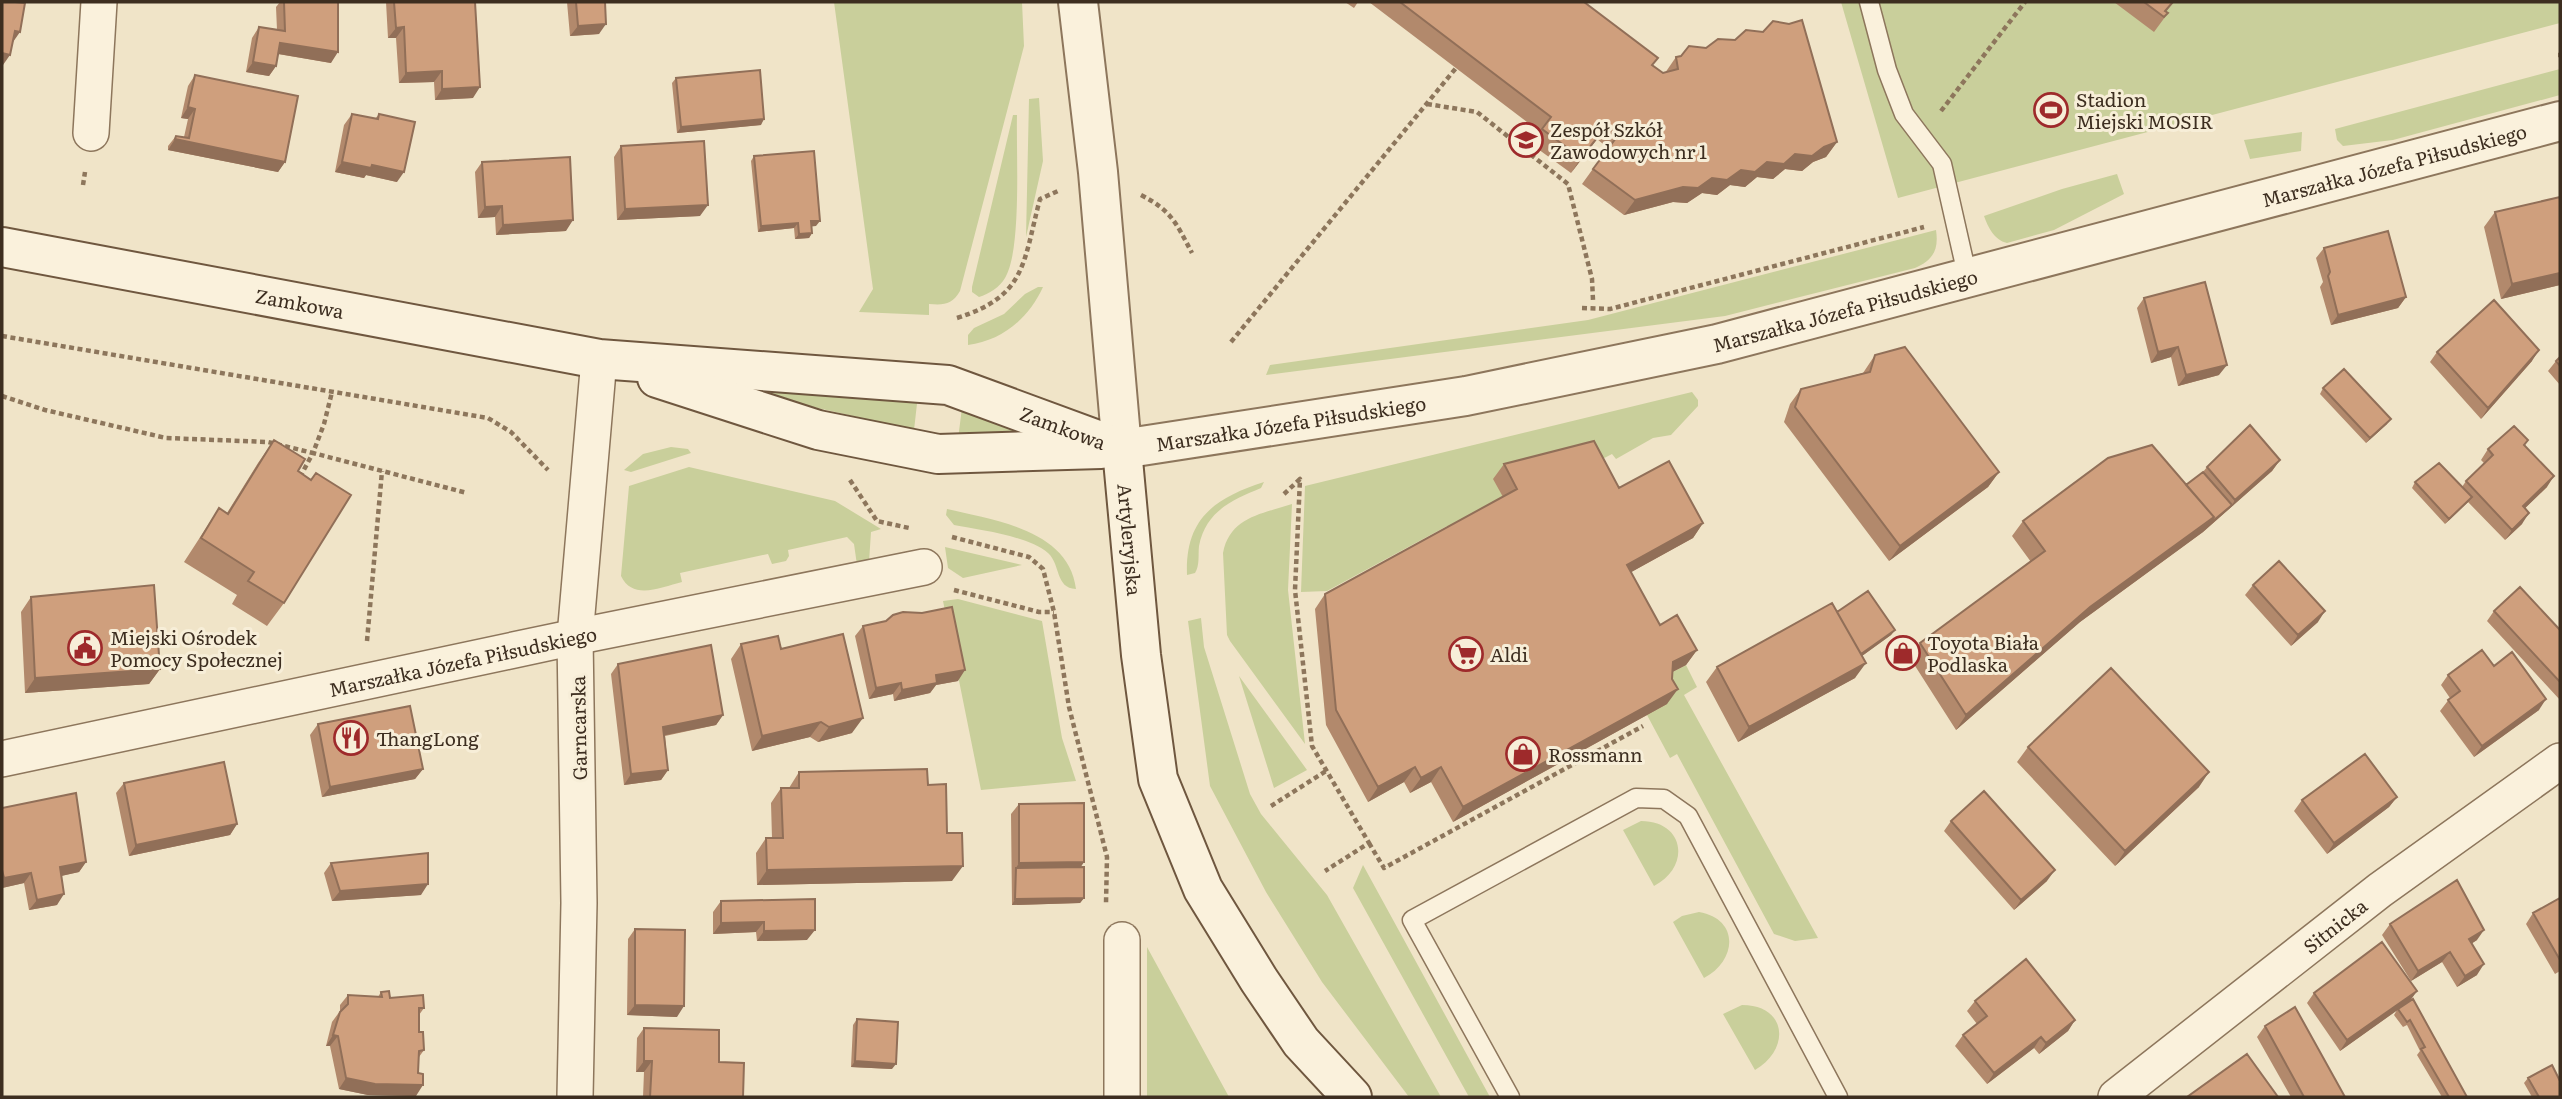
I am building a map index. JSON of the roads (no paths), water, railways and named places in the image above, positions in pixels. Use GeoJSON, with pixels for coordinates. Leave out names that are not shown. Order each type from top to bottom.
{"type":"FeatureCollection","features":[{"type":"Feature","properties":{"kind":"main road","name":"Artyleryjska"},"geometry":{"type":"LineString","coordinates":[[1077,2],[1098,172],[1141,655],[1158,779],[1203,889],[1259,981],[1301,1042],[1352,1097]]}},
{"type":"Feature","properties":{"kind":"main road","name":"Marszałka Józefa Piłsudskiego"},"geometry":{"type":"LineString","coordinates":[[1122,449],[1466,396],[1717,344],[2560,121]]}},
{"type":"Feature","properties":{"kind":"main road","name":"Zamkowa"},"geometry":{"type":"LineString","coordinates":[[2,247],[598,359],[948,385],[1122,449]]}},
{"type":"Feature","properties":{"kind":"main road","name":"Zamkowa"},"geometry":{"type":"LineString","coordinates":[[598,359],[818,430],[938,454],[1122,449]]}},
{"type":"Feature","properties":{"kind":"main road","name":"Artyleryjska"},"geometry":{"type":"LineString","coordinates":[[1301,1042],[1319,1097]]}},
{"type":"Feature","properties":{"kind":"street"},"geometry":{"type":"LineString","coordinates":[[91,133],[99,2]]}},
{"type":"Feature","properties":{"kind":"street","name":"Garncarska"},"geometry":{"type":"LineString","coordinates":[[575,1097],[579,903],[575,637],[598,359]]}},
{"type":"Feature","properties":{"kind":"street","name":"Marszałka Józefa Piłsudskiego"},"geometry":{"type":"LineString","coordinates":[[2,759],[575,637],[924,567]]}},
{"type":"Feature","properties":{"kind":"street","name":"Sitnicka"},"geometry":{"type":"LineString","coordinates":[[2116,1097],[2380,890],[2560,761]]}},
{"type":"Feature","properties":{"kind":"street"},"geometry":{"type":"LineString","coordinates":[[1122,940],[1122,1097]]}},
{"type":"Feature","properties":{"kind":"lane"},"geometry":{"type":"LineString","coordinates":[[1869,2],[1887,70],[1904,114],[1942,164],[1968,279]]}},
{"type":"Feature","properties":{"kind":"lane"},"geometry":{"type":"LineString","coordinates":[[1510,1097],[1412,920],[1636,798],[1664,799],[1688,816],[1838,1097]]}},
{"type":"Feature","properties":{"kind":"place","name":"Stadion Miejski MOSIR"},"geometry":{"type":"Point","coordinates":[2051,110]}},
{"type":"Feature","properties":{"kind":"place","name":"Zespół Szkół Zawodowych nr 1"},"geometry":{"type":"Point","coordinates":[1526,140]}},
{"type":"Feature","properties":{"kind":"place","name":"Miejski Ośrodek Pomocy Społecznej"},"geometry":{"type":"Point","coordinates":[85,648]}},
{"type":"Feature","properties":{"kind":"place","name":"Toyota Biała Podlaska"},"geometry":{"type":"Point","coordinates":[1903,653]}},
{"type":"Feature","properties":{"kind":"place","name":"Aldi"},"geometry":{"type":"Point","coordinates":[1466,654]}},
{"type":"Feature","properties":{"kind":"place","name":"ThangLong"},"geometry":{"type":"Point","coordinates":[351,738]}},
{"type":"Feature","properties":{"kind":"place","name":"Rossmann"},"geometry":{"type":"Point","coordinates":[1523,754]}}]}
